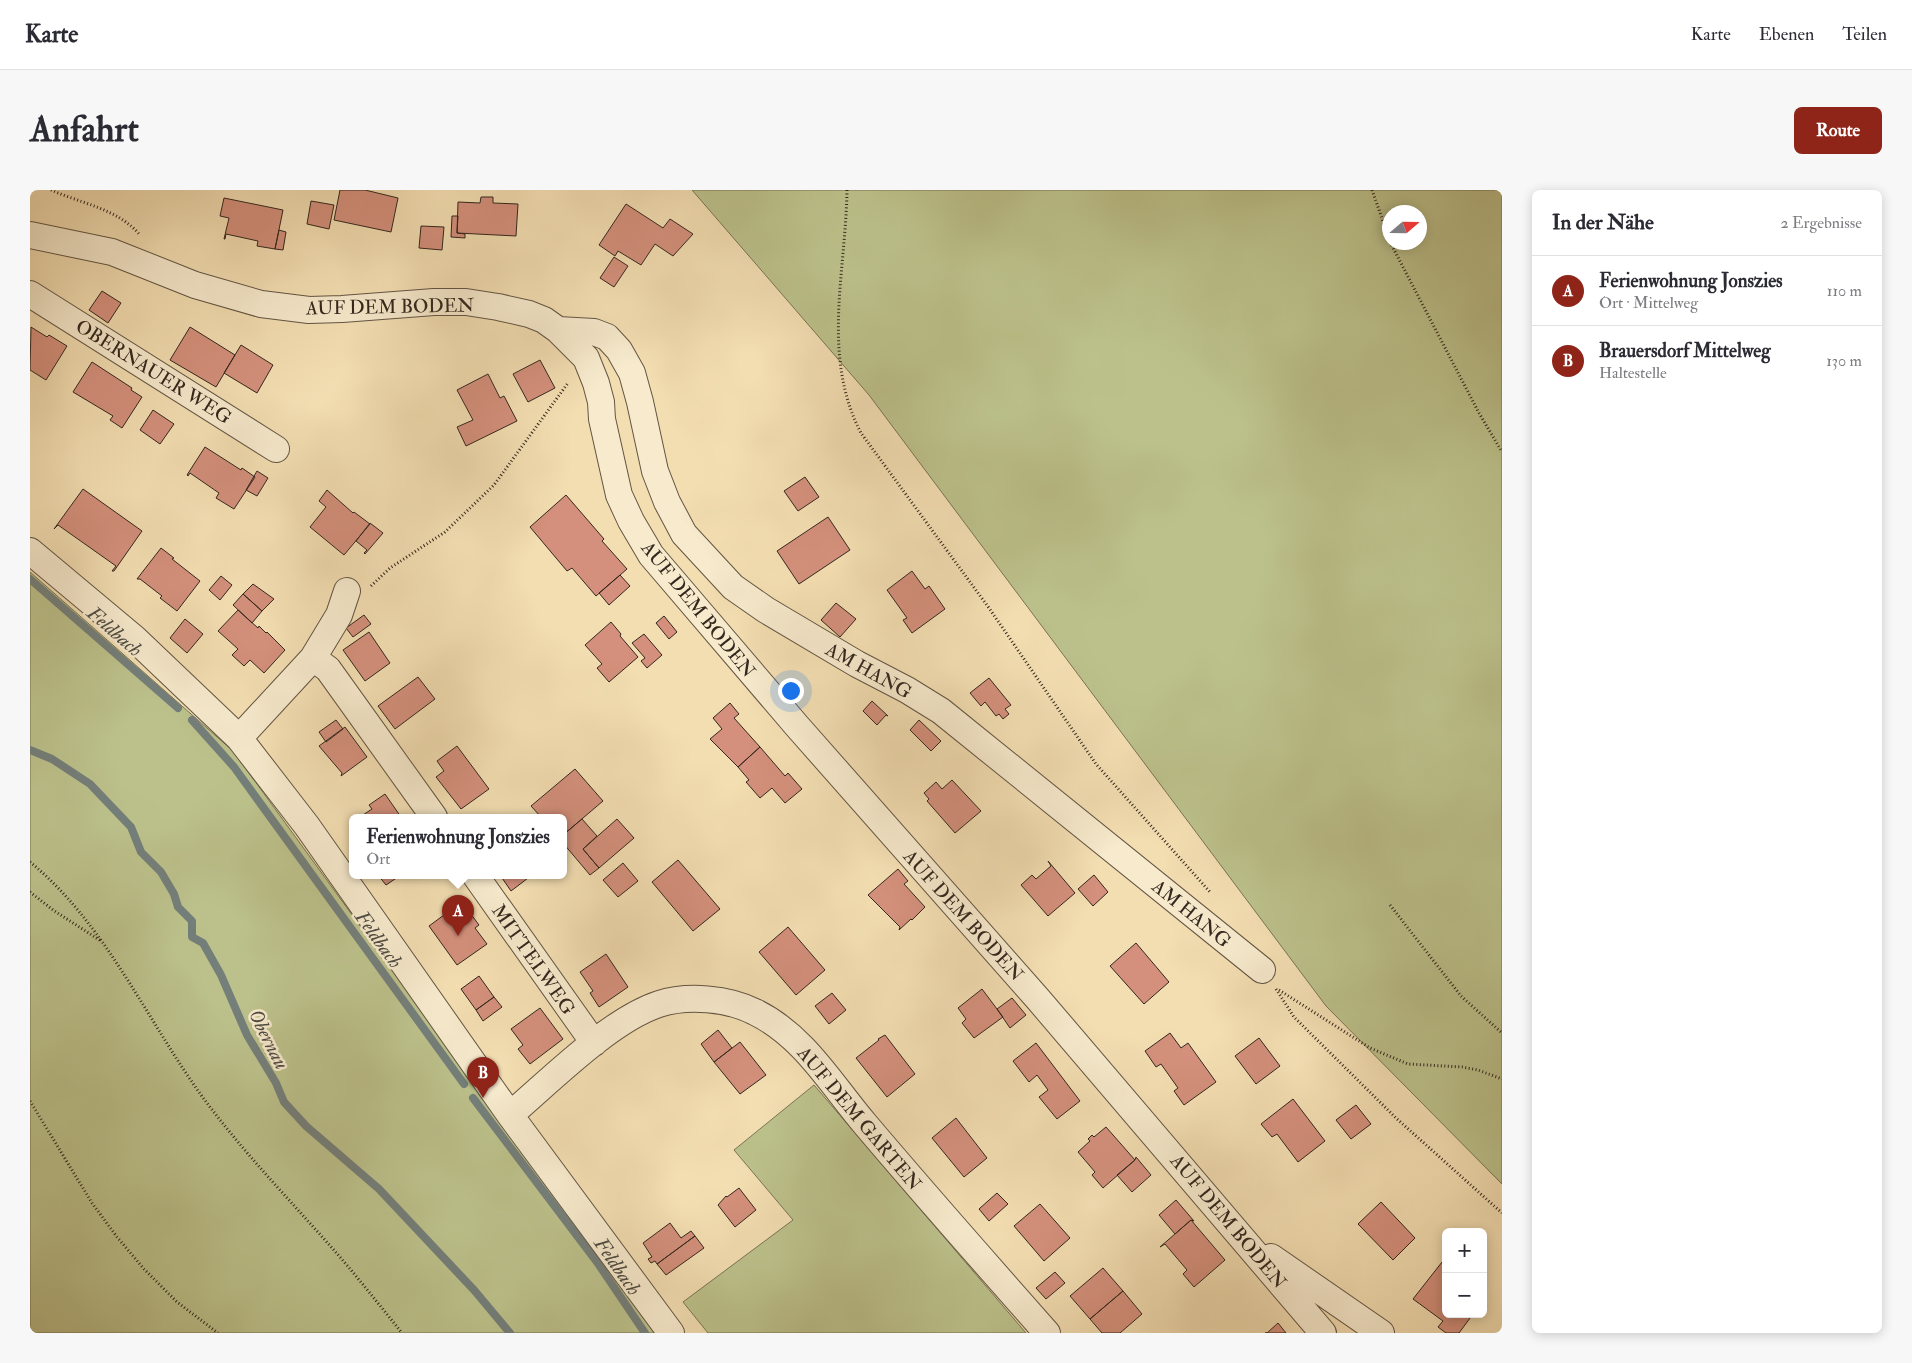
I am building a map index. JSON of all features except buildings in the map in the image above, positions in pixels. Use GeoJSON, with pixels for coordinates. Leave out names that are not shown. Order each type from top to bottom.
{"type":"FeatureCollection","features":[{"type":"Feature","properties":{"kind":"street","name":"AUF DEM BODEN"},"geometry":{"type":"LineString","coordinates":[[30,235],[112,252],[194,285],[261,304],[309,310],[434,302],[466,302],[529,314],[544,320],[558,330],[586,358],[601,402],[606,438],[619,495],[631,521],[651,555],[797,726],[1038,998],[1324,1333]]}},
{"type":"Feature","properties":{"kind":"street","name":"OBERNAUER WEG"},"geometry":{"type":"LineString","coordinates":[[30,294],[276,449]]}},
{"type":"Feature","properties":{"kind":"street","name":"AM HANG"},"geometry":{"type":"LineString","coordinates":[[558,330],[594,332],[607,337],[619,350],[632,373],[655,470],[668,502],[684,534],[733,587],[766,610],[941,711],[1262,970]]}},
{"type":"Feature","properties":{"kind":"street"},"geometry":{"type":"LineString","coordinates":[[30,551],[134,638],[239,738],[308,826],[510,1115],[671,1333]]}},
{"type":"Feature","properties":{"kind":"street"},"geometry":{"type":"LineString","coordinates":[[239,738],[313,658],[358,590]]}},
{"type":"Feature","properties":{"kind":"street"},"geometry":{"type":"LineString","coordinates":[[313,658],[328,669],[432,814]]}},
{"type":"Feature","properties":{"kind":"street","name":"MITTELWEG"},"geometry":{"type":"LineString","coordinates":[[477,879],[594,1043]]}},
{"type":"Feature","properties":{"kind":"street","name":"AUF DEM GARTEN"},"geometry":{"type":"LineString","coordinates":[[510,1115],[594,1043],[633,1016],[659,1004],[687,1000],[709,999],[737,1004],[755,1012],[782,1029],[811,1055],[864,1122],[1047,1333]]}},
{"type":"Feature","properties":{"kind":"street"},"geometry":{"type":"LineString","coordinates":[[1244,1238],[1382,1333]]}},
{"type":"Feature","properties":{"kind":"path"},"geometry":{"type":"LineString","coordinates":[[51,190],[108,212],[128,223],[138,233],[145,246],[146,266]]}},
{"type":"Feature","properties":{"kind":"path"},"geometry":{"type":"LineString","coordinates":[[847,190],[837,323],[841,372],[846,396],[860,432],[989,608],[1096,764],[1214,897]]}},
{"type":"Feature","properties":{"kind":"path"},"geometry":{"type":"LineString","coordinates":[[1372,190],[1382,219]]}},
{"type":"Feature","properties":{"kind":"path"},"geometry":{"type":"LineString","coordinates":[[1394,250],[1479,413],[1502,452]]}},
{"type":"Feature","properties":{"kind":"path"},"geometry":{"type":"LineString","coordinates":[[358,590],[445,532],[494,485],[586,358]]}},
{"type":"Feature","properties":{"kind":"path"},"geometry":{"type":"LineString","coordinates":[[30,862],[73,903],[103,943],[182,1068],[206,1101],[246,1151],[326,1241],[402,1333]]}},
{"type":"Feature","properties":{"kind":"path"},"geometry":{"type":"LineString","coordinates":[[30,892],[52,910],[103,943]]}},
{"type":"Feature","properties":{"kind":"path"},"geometry":{"type":"LineString","coordinates":[[1390,905],[1462,996],[1502,1034]]}},
{"type":"Feature","properties":{"kind":"path"},"geometry":{"type":"LineString","coordinates":[[1502,1079],[1478,1070],[1462,1067],[1408,1064],[1370,1048],[1275,987],[1294,1017],[1396,1118],[1502,1213]]}},
{"type":"Feature","properties":{"kind":"path"},"geometry":{"type":"LineString","coordinates":[[30,1102],[92,1203],[117,1238],[176,1302],[218,1333]]}},
{"type":"Feature","properties":{"kind":"green space"},"geometry":{"type":"Polygon","coordinates":[[[692,190],[1502,190],[1502,1184],[1326,1006],[869,395],[692,190]]]}},
{"type":"Feature","properties":{"kind":"green space"},"geometry":{"type":"Polygon","coordinates":[[[30,572],[233,751],[656,1333],[30,1333],[30,572]]]}},
{"type":"Feature","properties":{"kind":"green space"},"geometry":{"type":"Polygon","coordinates":[[[814,1085],[1026,1333],[708,1333],[683,1302],[793,1220],[734,1150],[814,1085]]]}},
{"type":"Feature","properties":{"kind":"waterway","name":"Feldbach"},"geometry":{"type":"LineString","coordinates":[[30,579],[178,708]]}},
{"type":"Feature","properties":{"kind":"waterway","name":"Feldbach"},"geometry":{"type":"LineString","coordinates":[[192,720],[234,767],[464,1084]]}},
{"type":"Feature","properties":{"kind":"waterway","name":"Obernau"},"geometry":{"type":"LineString","coordinates":[[30,750],[52,759],[90,784],[131,827],[141,852],[161,872],[174,894],[178,907],[192,921],[192,937],[203,943],[221,975],[247,1035],[276,1083],[284,1102],[306,1126],[379,1189],[474,1290],[510,1333]]}},
{"type":"Feature","properties":{"kind":"waterway","name":"Feldbach"},"geometry":{"type":"LineString","coordinates":[[473,1098],[597,1262],[645,1333]]}},
{"type":"Feature","properties":{"kind":"place","name":"Ferienwohnung Jonszies"},"geometry":{"type":"Point","coordinates":[458,936]}},
{"type":"Feature","properties":{"kind":"place","name":"Brauersdorf Mittelweg"},"geometry":{"type":"Point","coordinates":[483,1098]}}]}
